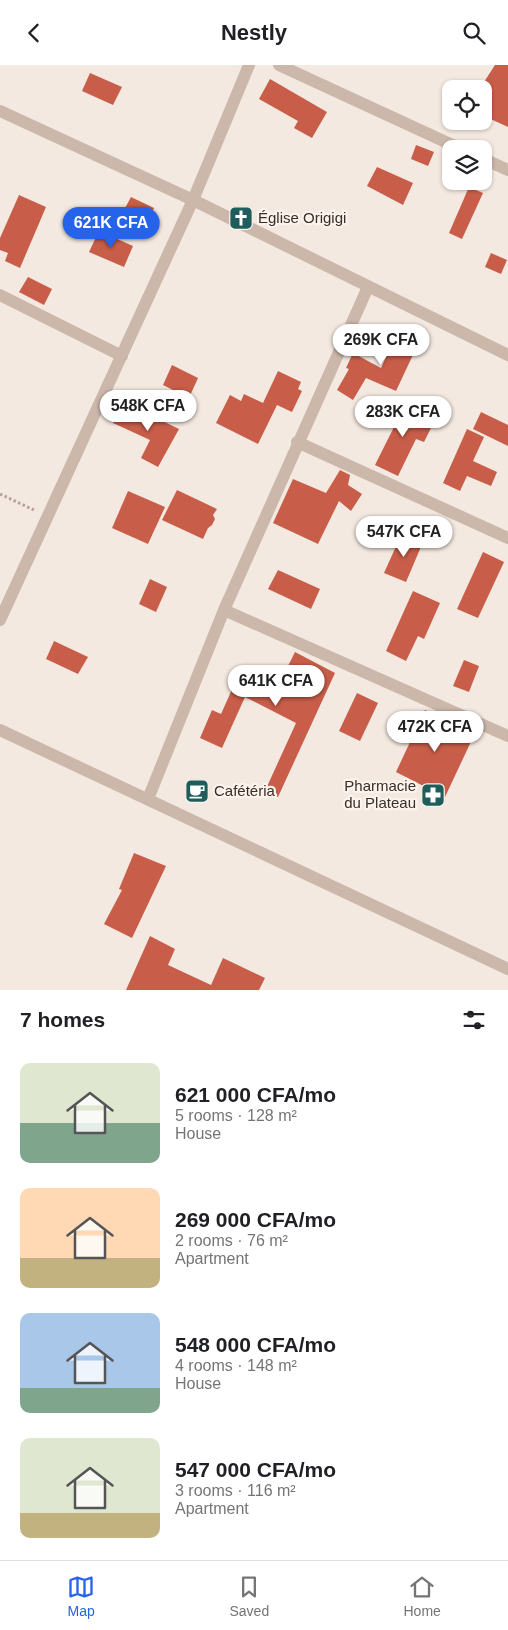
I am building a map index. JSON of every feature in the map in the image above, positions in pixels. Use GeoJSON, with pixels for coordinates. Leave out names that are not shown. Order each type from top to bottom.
{"type":"FeatureCollection","features":[{"type":"Feature","properties":{"kind":"street"},"geometry":{"type":"LineString","coordinates":[[0,620],[193,200],[249,65]]}},
{"type":"Feature","properties":{"kind":"street"},"geometry":{"type":"LineString","coordinates":[[279,65],[442,140]]}},
{"type":"Feature","properties":{"kind":"street"},"geometry":{"type":"LineString","coordinates":[[0,111],[193,200],[508,355]]}},
{"type":"Feature","properties":{"kind":"street"},"geometry":{"type":"LineString","coordinates":[[492,163],[508,170]]}},
{"type":"Feature","properties":{"kind":"street"},"geometry":{"type":"LineString","coordinates":[[148,799],[224,610],[368,287]]}},
{"type":"Feature","properties":{"kind":"street"},"geometry":{"type":"LineString","coordinates":[[0,295],[122,356]]}},
{"type":"Feature","properties":{"kind":"street"},"geometry":{"type":"LineString","coordinates":[[297,443],[508,538]]}},
{"type":"Feature","properties":{"kind":"street"},"geometry":{"type":"LineString","coordinates":[[224,610],[508,736]]}},
{"type":"Feature","properties":{"kind":"street"},"geometry":{"type":"LineString","coordinates":[[0,730],[508,969]]}},
{"type":"Feature","properties":{"kind":"path"},"geometry":{"type":"LineString","coordinates":[[0,494],[49,516]]}},
{"type":"Feature","properties":{"kind":"building"},"geometry":{"type":"Polygon","coordinates":[[[495,65],[508,65],[508,127],[492,120],[492,80],[485,80],[495,65]]]}},
{"type":"Feature","properties":{"kind":"building"},"geometry":{"type":"Polygon","coordinates":[[[90,73],[122,87],[113,105],[82,91],[90,73]]]}},
{"type":"Feature","properties":{"kind":"building"},"geometry":{"type":"Polygon","coordinates":[[[270,79],[327,112],[312,138],[294,128],[298,121],[259,99],[270,79]]]}},
{"type":"Feature","properties":{"kind":"building"},"geometry":{"type":"Polygon","coordinates":[[[416,145],[434,152],[428,166],[411,159],[416,145]]]}},
{"type":"Feature","properties":{"kind":"building"},"geometry":{"type":"Polygon","coordinates":[[[377,167],[413,183],[403,205],[367,186],[377,167]]]}},
{"type":"Feature","properties":{"kind":"building"},"geometry":{"type":"Polygon","coordinates":[[[468,190],[476,190],[483,193],[462,239],[449,233],[468,190]]]}},
{"type":"Feature","properties":{"kind":"building"},"geometry":{"type":"Polygon","coordinates":[[[19,195],[46,207],[20,268],[5,261],[8,253],[0,250],[0,238],[19,195]]]}},
{"type":"Feature","properties":{"kind":"building"},"geometry":{"type":"Polygon","coordinates":[[[131,197],[154,208],[148,221],[124,210],[131,197]]]}},
{"type":"Feature","properties":{"kind":"building"},"geometry":{"type":"Polygon","coordinates":[[[99,231],[133,246],[124,267],[89,252],[99,231]]]}},
{"type":"Feature","properties":{"kind":"building"},"geometry":{"type":"Polygon","coordinates":[[[491,253],[507,260],[501,274],[485,267],[491,253]]]}},
{"type":"Feature","properties":{"kind":"building"},"geometry":{"type":"Polygon","coordinates":[[[28,277],[52,289],[44,305],[19,292],[28,277]]]}},
{"type":"Feature","properties":{"kind":"building"},"geometry":{"type":"Polygon","coordinates":[[[401,326],[418,334],[415,340],[419,342],[396,391],[366,378],[353,400],[337,390],[349,369],[346,368],[353,353],[381,368],[401,326]]]}},
{"type":"Feature","properties":{"kind":"building"},"geometry":{"type":"Polygon","coordinates":[[[172,365],[198,378],[189,398],[163,385],[172,365]]]}},
{"type":"Feature","properties":{"kind":"building"},"geometry":{"type":"Polygon","coordinates":[[[278,371],[301,382],[298,389],[302,391],[292,412],[277,405],[258,444],[216,423],[230,395],[241,401],[244,394],[263,403],[278,371]]]}},
{"type":"Feature","properties":{"kind":"building"},"geometry":{"type":"Polygon","coordinates":[[[123,402],[179,429],[158,467],[141,458],[150,440],[113,423],[123,402]]]}},
{"type":"Feature","properties":{"kind":"building"},"geometry":{"type":"Polygon","coordinates":[[[396,403],[434,422],[424,442],[416,439],[398,476],[375,465],[394,427],[386,424],[396,403]]]}},
{"type":"Feature","properties":{"kind":"building"},"geometry":{"type":"Polygon","coordinates":[[[481,412],[508,425],[508,446],[473,429],[481,412]]]}},
{"type":"Feature","properties":{"kind":"building"},"geometry":{"type":"Polygon","coordinates":[[[467,429],[484,437],[473,461],[497,472],[491,486],[467,476],[460,491],[443,483],[467,429]]]}},
{"type":"Feature","properties":{"kind":"building"},"geometry":{"type":"Polygon","coordinates":[[[340,470],[350,475],[348,485],[362,494],[351,511],[339,501],[318,544],[273,523],[293,479],[326,493],[340,470]]]}},
{"type":"Feature","properties":{"kind":"building"},"geometry":{"type":"Polygon","coordinates":[[[177,490],[217,509],[213,515],[215,519],[203,539],[162,520],[177,490]]]}},
{"type":"Feature","properties":{"kind":"building"},"geometry":{"type":"Polygon","coordinates":[[[128,491],[165,507],[148,544],[112,528],[128,491]]]}},
{"type":"Feature","properties":{"kind":"building"},"geometry":{"type":"Polygon","coordinates":[[[402,533],[423,542],[406,582],[384,573],[402,533]]]}},
{"type":"Feature","properties":{"kind":"building"},"geometry":{"type":"Polygon","coordinates":[[[483,552],[504,562],[478,618],[457,609],[483,552]]]}},
{"type":"Feature","properties":{"kind":"building"},"geometry":{"type":"Polygon","coordinates":[[[278,570],[320,589],[311,609],[268,589],[278,570]]]}},
{"type":"Feature","properties":{"kind":"building"},"geometry":{"type":"Polygon","coordinates":[[[150,579],[167,587],[156,612],[139,604],[150,579]]]}},
{"type":"Feature","properties":{"kind":"building"},"geometry":{"type":"Polygon","coordinates":[[[413,591],[440,603],[424,639],[418,636],[406,661],[386,651],[413,591]]]}},
{"type":"Feature","properties":{"kind":"building"},"geometry":{"type":"Polygon","coordinates":[[[54,641],[88,657],[78,674],[46,659],[54,641]]]}},
{"type":"Feature","properties":{"kind":"building"},"geometry":{"type":"Polygon","coordinates":[[[295,652],[335,673],[278,797],[265,791],[296,723],[245,697],[222,748],[200,738],[212,710],[221,714],[243,665],[280,682],[295,652]]]}},
{"type":"Feature","properties":{"kind":"building"},"geometry":{"type":"Polygon","coordinates":[[[464,660],[479,666],[469,692],[453,686],[464,660]]]}},
{"type":"Feature","properties":{"kind":"building"},"geometry":{"type":"Polygon","coordinates":[[[357,693],[378,703],[360,741],[339,731],[357,693]]]}},
{"type":"Feature","properties":{"kind":"building"},"geometry":{"type":"Polygon","coordinates":[[[425,710],[475,733],[445,797],[396,772],[425,710]]]}},
{"type":"Feature","properties":{"kind":"building"},"geometry":{"type":"Polygon","coordinates":[[[134,853],[166,866],[132,938],[104,924],[122,890],[119,889],[134,853]]]}},
{"type":"Feature","properties":{"kind":"building"},"geometry":{"type":"Polygon","coordinates":[[[150,936],[175,949],[168,965],[211,985],[223,958],[265,978],[259,990],[126,990],[150,936]]]}},
{"type":"Feature","properties":{"kind":"place","name":"Église Origigi"},"geometry":{"type":"Point","coordinates":[241,218]}},
{"type":"Feature","properties":{"kind":"place","name":"Cafétéria"},"geometry":{"type":"Point","coordinates":[197,791]}},
{"type":"Feature","properties":{"kind":"place","name":"Pharmacie du Plateau"},"geometry":{"type":"Point","coordinates":[433,795]}}]}
